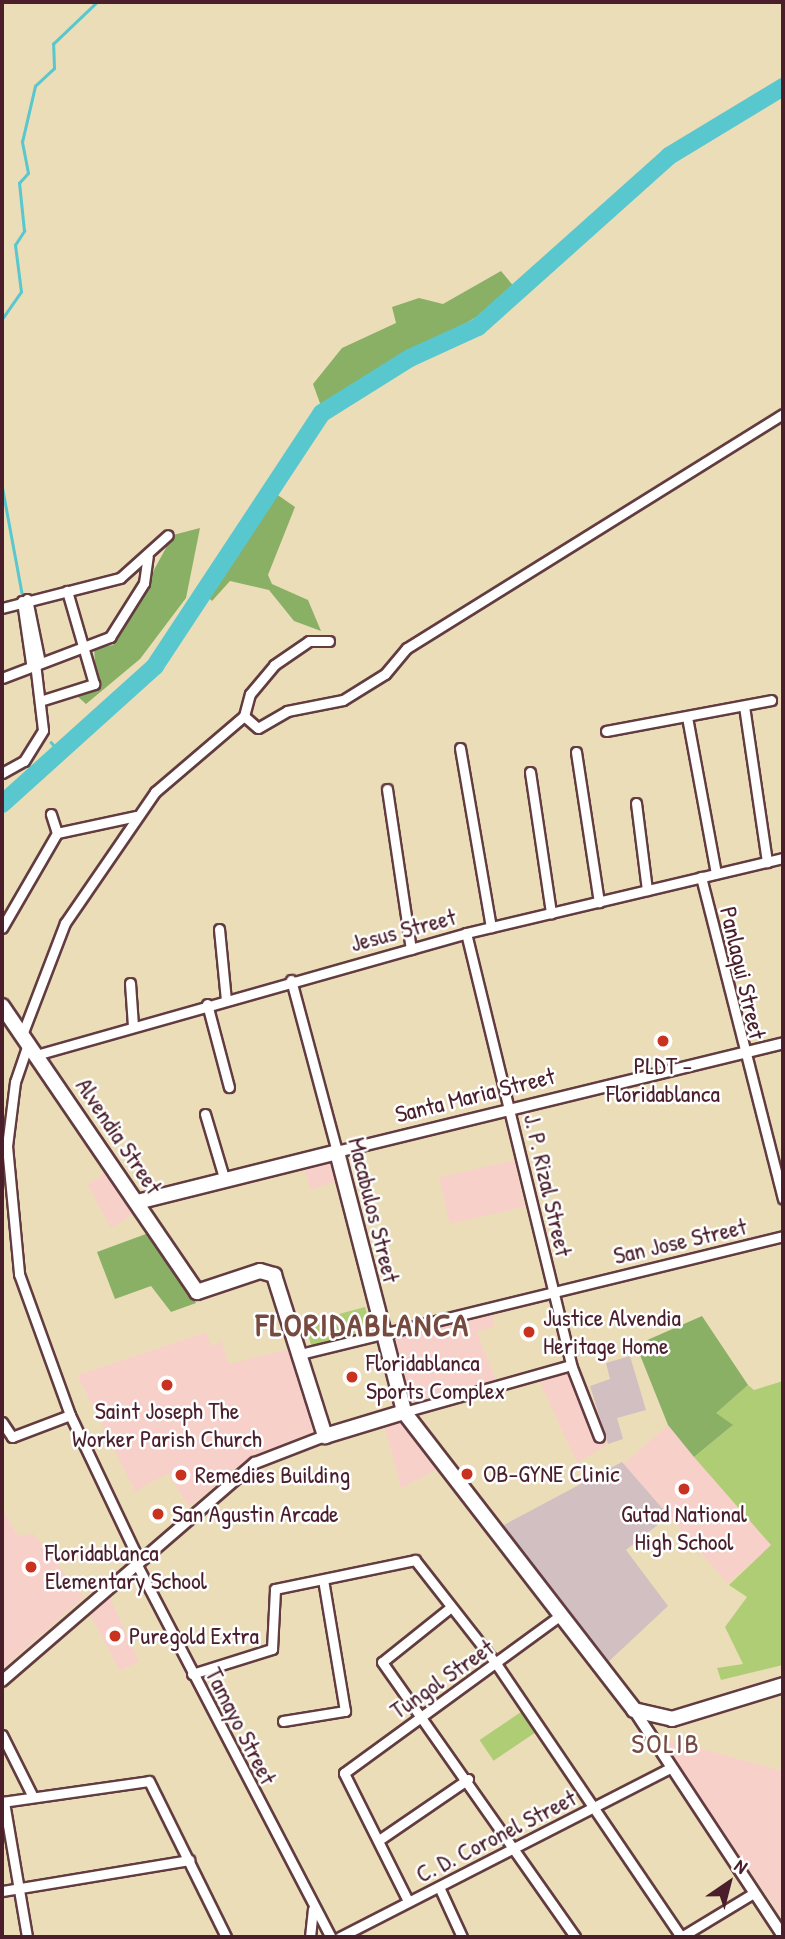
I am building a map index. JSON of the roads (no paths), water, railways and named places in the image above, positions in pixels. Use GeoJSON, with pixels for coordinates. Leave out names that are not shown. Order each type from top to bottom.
{"type":"FeatureCollection","features":[{"type":"Feature","properties":{"kind":"main road","name":"Alvendia Street"},"geometry":{"type":"LineString","coordinates":[[19,1031],[197,1292],[270,1272],[300,1354]]}},
{"type":"Feature","properties":{"kind":"main road","name":"Santa Maria Street"},"geometry":{"type":"LineString","coordinates":[[137,1202],[337,1152]]}},
{"type":"Feature","properties":{"kind":"main road","name":"Macabulos Street"},"geometry":{"type":"LineString","coordinates":[[337,1152],[381,1333],[404,1412],[634,1710]]}},
{"type":"Feature","properties":{"kind":"main road"},"geometry":{"type":"LineString","coordinates":[[300,1354],[325,1436],[404,1412]]}},
{"type":"Feature","properties":{"kind":"main road"},"geometry":{"type":"LineString","coordinates":[[634,1710],[672,1719],[783,1685]]}},
{"type":"Feature","properties":{"kind":"street"},"geometry":{"type":"LineString","coordinates":[[329,641],[310,641],[274,665],[250,694],[244,716],[258,728],[286,711],[343,700],[385,674],[407,648],[783,414]]}},
{"type":"Feature","properties":{"kind":"street"},"geometry":{"type":"LineString","coordinates":[[2,608],[120,578],[168,536]]}},
{"type":"Feature","properties":{"kind":"street"},"geometry":{"type":"LineString","coordinates":[[2,678],[35,663],[86,648],[110,637],[132,607],[148,556]]}},
{"type":"Feature","properties":{"kind":"street"},"geometry":{"type":"LineString","coordinates":[[40,701],[94,684],[86,648],[67,591]]}},
{"type":"Feature","properties":{"kind":"street"},"geometry":{"type":"LineString","coordinates":[[2,773],[24,761],[43,730],[25,600]]}},
{"type":"Feature","properties":{"kind":"street"},"geometry":{"type":"LineString","coordinates":[[606,732],[771,700]]}},
{"type":"Feature","properties":{"kind":"street"},"geometry":{"type":"LineString","coordinates":[[744,706],[767,862]]}},
{"type":"Feature","properties":{"kind":"street","name":"Tamayo Street"},"geometry":{"type":"LineString","coordinates":[[244,716],[185,762],[136,816],[65,923],[19,1031],[8,1193],[25,1302],[70,1416],[192,1674],[313,1908],[331,1937]]}},
{"type":"Feature","properties":{"kind":"street"},"geometry":{"type":"LineString","coordinates":[[687,717],[716,873]]}},
{"type":"Feature","properties":{"kind":"street"},"geometry":{"type":"LineString","coordinates":[[460,748],[491,927]]}},
{"type":"Feature","properties":{"kind":"street"},"geometry":{"type":"LineString","coordinates":[[576,752],[599,902]]}},
{"type":"Feature","properties":{"kind":"street"},"geometry":{"type":"LineString","coordinates":[[530,772],[551,913]]}},
{"type":"Feature","properties":{"kind":"street"},"geometry":{"type":"LineString","coordinates":[[387,789],[411,949]]}},
{"type":"Feature","properties":{"kind":"street"},"geometry":{"type":"LineString","coordinates":[[636,803],[647,890]]}},
{"type":"Feature","properties":{"kind":"street"},"geometry":{"type":"LineString","coordinates":[[2,928],[57,833],[51,814]]}},
{"type":"Feature","properties":{"kind":"street"},"geometry":{"type":"LineString","coordinates":[[57,833],[136,816]]}},
{"type":"Feature","properties":{"kind":"street","name":"Jesus Street"},"geometry":{"type":"LineString","coordinates":[[19,1031],[133,1026],[466,933],[783,858]]}},
{"type":"Feature","properties":{"kind":"street","name":"Panlaqui Street"},"geometry":{"type":"LineString","coordinates":[[701,877],[743,1054],[783,1199]]}},
{"type":"Feature","properties":{"kind":"street"},"geometry":{"type":"LineString","coordinates":[[219,929],[226,1000]]}},
{"type":"Feature","properties":{"kind":"street","name":"J. P. Rizal Street"},"geometry":{"type":"LineString","coordinates":[[466,933],[571,1365],[600,1437]]}},
{"type":"Feature","properties":{"kind":"street","name":"Macabulos Street"},"geometry":{"type":"LineString","coordinates":[[291,980],[337,1152]]}},
{"type":"Feature","properties":{"kind":"street"},"geometry":{"type":"LineString","coordinates":[[130,983],[133,1026]]}},
{"type":"Feature","properties":{"kind":"street"},"geometry":{"type":"LineString","coordinates":[[207,1004],[229,1087]]}},
{"type":"Feature","properties":{"kind":"street","name":"Santa Maria Street"},"geometry":{"type":"LineString","coordinates":[[337,1152],[783,1044]]}},
{"type":"Feature","properties":{"kind":"street"},"geometry":{"type":"LineString","coordinates":[[205,1114],[225,1181]]}},
{"type":"Feature","properties":{"kind":"street","name":"San Jose Street"},"geometry":{"type":"LineString","coordinates":[[300,1354],[783,1236]]}},
{"type":"Feature","properties":{"kind":"street"},"geometry":{"type":"LineString","coordinates":[[404,1412],[571,1365]]}},
{"type":"Feature","properties":{"kind":"street"},"geometry":{"type":"LineString","coordinates":[[2,1422],[12,1437],[70,1416]]}},
{"type":"Feature","properties":{"kind":"street"},"geometry":{"type":"LineString","coordinates":[[2,1681],[138,1561],[255,1463],[325,1436]]}},
{"type":"Feature","properties":{"kind":"street"},"geometry":{"type":"LineString","coordinates":[[192,1674],[272,1649],[275,1589],[415,1560],[496,1665],[596,1807],[681,1937],[752,1894]]}},
{"type":"Feature","properties":{"kind":"street"},"geometry":{"type":"LineString","coordinates":[[283,1721],[345,1711],[323,1580]]}},
{"type":"Feature","properties":{"kind":"street"},"geometry":{"type":"LineString","coordinates":[[451,1607],[382,1662],[424,1715],[575,1937]]}},
{"type":"Feature","properties":{"kind":"street","name":"Tungol Street"},"geometry":{"type":"LineString","coordinates":[[379,1840],[344,1773],[496,1665],[561,1615]]}},
{"type":"Feature","properties":{"kind":"street"},"geometry":{"type":"LineString","coordinates":[[634,1710],[669,1769],[783,1936]]}},
{"type":"Feature","properties":{"kind":"street"},"geometry":{"type":"LineString","coordinates":[[2,1735],[32,1796]]}},
{"type":"Feature","properties":{"kind":"street","name":"C. D. Coronel Street"},"geometry":{"type":"LineString","coordinates":[[340,1937],[408,1901],[440,1889],[669,1769]]}},
{"type":"Feature","properties":{"kind":"street"},"geometry":{"type":"LineString","coordinates":[[27,1937],[3,1802],[143,1778],[189,1860],[226,1937]]}},
{"type":"Feature","properties":{"kind":"street"},"geometry":{"type":"LineString","coordinates":[[408,1901],[379,1840],[468,1780]]}},
{"type":"Feature","properties":{"kind":"street"},"geometry":{"type":"LineString","coordinates":[[2,1891],[189,1860]]}},
{"type":"Feature","properties":{"kind":"street"},"geometry":{"type":"LineString","coordinates":[[440,1889],[462,1937]]}},
{"type":"Feature","properties":{"kind":"street"},"geometry":{"type":"LineString","coordinates":[[310,1937],[313,1908]]}},
{"type":"Feature","properties":{"kind":"waterway"},"geometry":{"type":"LineString","coordinates":[[2,319],[21,292],[15,245],[24,231],[19,183],[28,173],[22,142],[35,86],[54,68],[53,44],[97,2]]}},
{"type":"Feature","properties":{"kind":"waterway"},"geometry":{"type":"LineString","coordinates":[[2,804],[155,666],[322,413],[410,358],[478,327],[669,156],[783,87]]}},
{"type":"Feature","properties":{"kind":"waterway"},"geometry":{"type":"LineString","coordinates":[[2,485],[22,593]]}},
{"type":"Feature","properties":{"kind":"waterway"},"geometry":{"type":"LineString","coordinates":[[51,742],[57,749]]}},
{"type":"Feature","properties":{"kind":"place","name":"PLDT - Floridablanca"},"geometry":{"type":"Point","coordinates":[663,1041]}},
{"type":"Feature","properties":{"kind":"place","name":"Justice Alvendia Heritage Home"},"geometry":{"type":"Point","coordinates":[529,1332]}},
{"type":"Feature","properties":{"kind":"place","name":"Floridablanca Sports Complex"},"geometry":{"type":"Point","coordinates":[352,1377]}},
{"type":"Feature","properties":{"kind":"place","name":"Saint Joseph The Worker Parish Church"},"geometry":{"type":"Point","coordinates":[167,1385]}},
{"type":"Feature","properties":{"kind":"place","name":"OB-GYNE Clinic"},"geometry":{"type":"Point","coordinates":[467,1474]}},
{"type":"Feature","properties":{"kind":"place","name":"Remedies Building"},"geometry":{"type":"Point","coordinates":[181,1475]}},
{"type":"Feature","properties":{"kind":"place","name":"Gutad National High School"},"geometry":{"type":"Point","coordinates":[684,1489]}},
{"type":"Feature","properties":{"kind":"place","name":"San Agustin Arcade"},"geometry":{"type":"Point","coordinates":[158,1514]}},
{"type":"Feature","properties":{"kind":"place","name":"Floridablanca Elementary School"},"geometry":{"type":"Point","coordinates":[31,1567]}},
{"type":"Feature","properties":{"kind":"place","name":"Puregold Extra"},"geometry":{"type":"Point","coordinates":[115,1636]}},
{"type":"Feature","properties":{"kind":"district","name":"FLORIDABLANCA"},"geometry":{"type":"Point","coordinates":[363,1325]}},
{"type":"Feature","properties":{"kind":"district","name":"SOLIB"},"geometry":{"type":"Point","coordinates":[666,1743]}}]}
